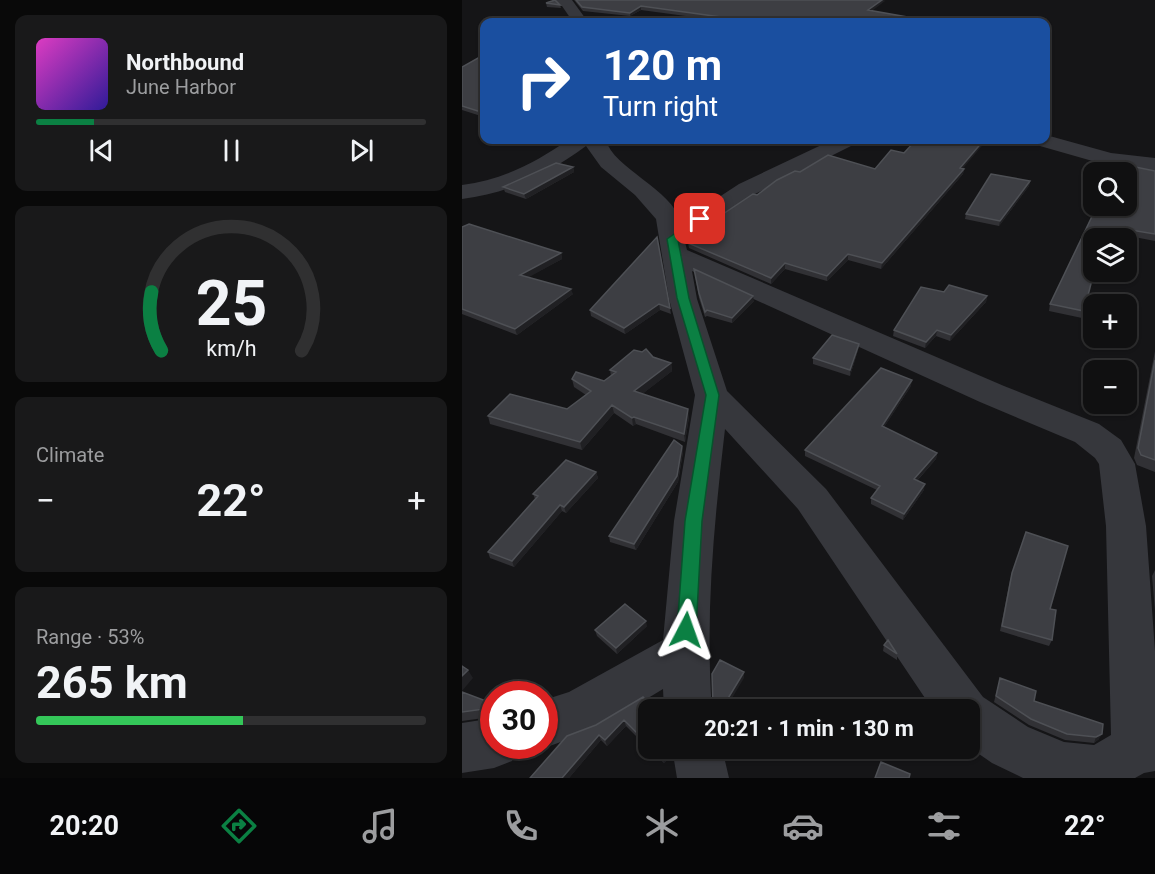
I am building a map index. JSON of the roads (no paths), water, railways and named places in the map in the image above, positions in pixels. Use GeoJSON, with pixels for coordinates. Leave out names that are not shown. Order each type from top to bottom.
{"type":"FeatureCollection","features":[{"type":"Feature","properties":{"kind":"street"},"geometry":{"type":"LineString","coordinates":[[561,0],[567,3],[577,18]]}},
{"type":"Feature","properties":{"kind":"street"},"geometry":{"type":"LineString","coordinates":[[1050,143],[1085,153],[1155,165]]}},
{"type":"Feature","properties":{"kind":"street"},"geometry":{"type":"LineString","coordinates":[[462,192],[504,185],[536,171],[575,144]]}},
{"type":"Feature","properties":{"kind":"street"},"geometry":{"type":"LineString","coordinates":[[597,144],[609,162],[643,190],[668,218],[683,298],[712,395],[693,521],[685,652],[687,699]]}},
{"type":"Feature","properties":{"kind":"street"},"geometry":{"type":"LineString","coordinates":[[674,247],[747,189],[840,144]]}},
{"type":"Feature","properties":{"kind":"street"},"geometry":{"type":"LineString","coordinates":[[674,247],[992,394],[1087,433],[1108,449],[1117,464],[1126,526],[1146,748],[1096,771],[1071,769],[1039,758],[992,735],[980,725]]}},
{"type":"Feature","properties":{"kind":"street"},"geometry":{"type":"LineString","coordinates":[[712,395],[812,499],[954,699]]}},
{"type":"Feature","properties":{"kind":"street"},"geometry":{"type":"LineString","coordinates":[[558,719],[580,712],[685,652]]}},
{"type":"Feature","properties":{"kind":"street"},"geometry":{"type":"LineString","coordinates":[[462,748],[480,745]]}},
{"type":"Feature","properties":{"kind":"street"},"geometry":{"type":"LineString","coordinates":[[699,759],[703,778]]}}]}
